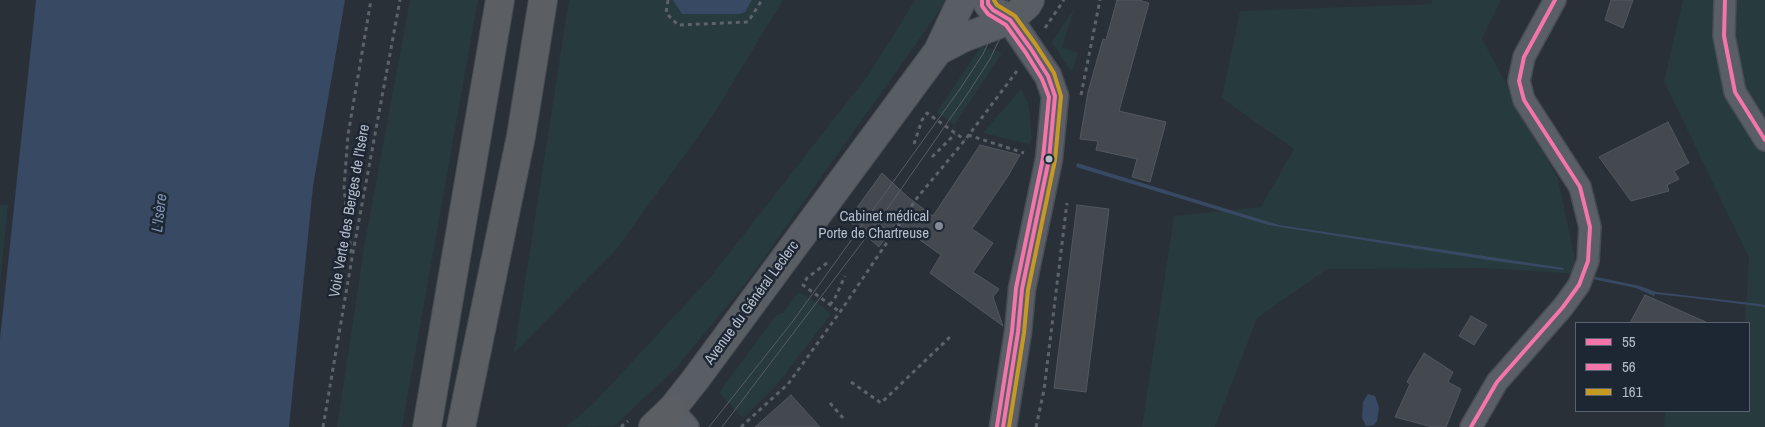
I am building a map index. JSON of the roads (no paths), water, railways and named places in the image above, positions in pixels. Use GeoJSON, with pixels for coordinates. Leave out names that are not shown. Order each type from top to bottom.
{"type":"FeatureCollection","features":[{"type":"Feature","properties":{"kind":"highway"},"geometry":{"type":"LineString","coordinates":[[427,427],[500,0]]}},
{"type":"Feature","properties":{"kind":"highway"},"geometry":{"type":"LineString","coordinates":[[463,416],[521,136],[543,0]]}},
{"type":"Feature","properties":{"kind":"main road","name":"Avenue du Général Leclerc"},"geometry":{"type":"LineString","coordinates":[[669,422],[695,380],[938,51],[958,8],[973,11],[997,10],[1027,5],[1030,0]]}},
{"type":"Feature","properties":{"kind":"main road","name":"Avenue du Général Leclerc"},"geometry":{"type":"LineString","coordinates":[[938,51],[964,38],[997,10]]}},
{"type":"Feature","properties":{"kind":"street"},"geometry":{"type":"LineString","coordinates":[[1471,427],[1497,382],[1563,307],[1579,285],[1588,261],[1590,227],[1580,187],[1524,100],[1519,81],[1524,57],[1555,0]]}},
{"type":"Feature","properties":{"kind":"street"},"geometry":{"type":"LineString","coordinates":[[1725,0],[1724,36],[1735,92],[1765,140]]}},
{"type":"Feature","properties":{"kind":"street"},"geometry":{"type":"LineString","coordinates":[[997,10],[1031,49],[1048,76],[1055,96],[1052,136],[1045,183],[1022,289],[1018,332],[1003,427]]}},
{"type":"Feature","properties":{"kind":"water","name":"L'Isère"},"geometry":{"type":"Polygon","coordinates":[[[36,0],[345,0],[313,186],[289,427],[0,427],[0,339],[36,0]]]}},
{"type":"Feature","properties":{"kind":"water"},"geometry":{"type":"Polygon","coordinates":[[[673,0],[752,0],[745,12],[739,14],[682,14],[673,0]]]}},
{"type":"Feature","properties":{"kind":"water"},"geometry":{"type":"Polygon","coordinates":[[[1077,163],[1279,225],[1564,268],[1563,270],[1488,260],[1268,225],[1076,167],[1077,163]]]}},
{"type":"Feature","properties":{"kind":"water"},"geometry":{"type":"Polygon","coordinates":[[[1592,276],[1640,286],[1656,292],[1760,304],[1765,305],[1765,307],[1655,294],[1654,296],[1636,288],[1592,279],[1592,276]]]}},
{"type":"Feature","properties":{"kind":"water"},"geometry":{"type":"Polygon","coordinates":[[[1368,394],[1375,396],[1379,407],[1377,421],[1374,425],[1366,426],[1362,418],[1363,402],[1368,394]]]}},
{"type":"Feature","properties":{"kind":"tram line"},"geometry":{"type":"LineString","coordinates":[[709,427],[793,321],[960,89],[983,54],[1008,0]]}},
{"type":"Feature","properties":{"kind":"tram line"},"geometry":{"type":"LineString","coordinates":[[722,427],[883,215],[968,93],[990,59],[1018,0]]}},
{"type":"Feature","properties":{"kind":"place","name":"Cabinet médical Porte de Chartreuse"},"geometry":{"type":"Point","coordinates":[939,226]}}]}
